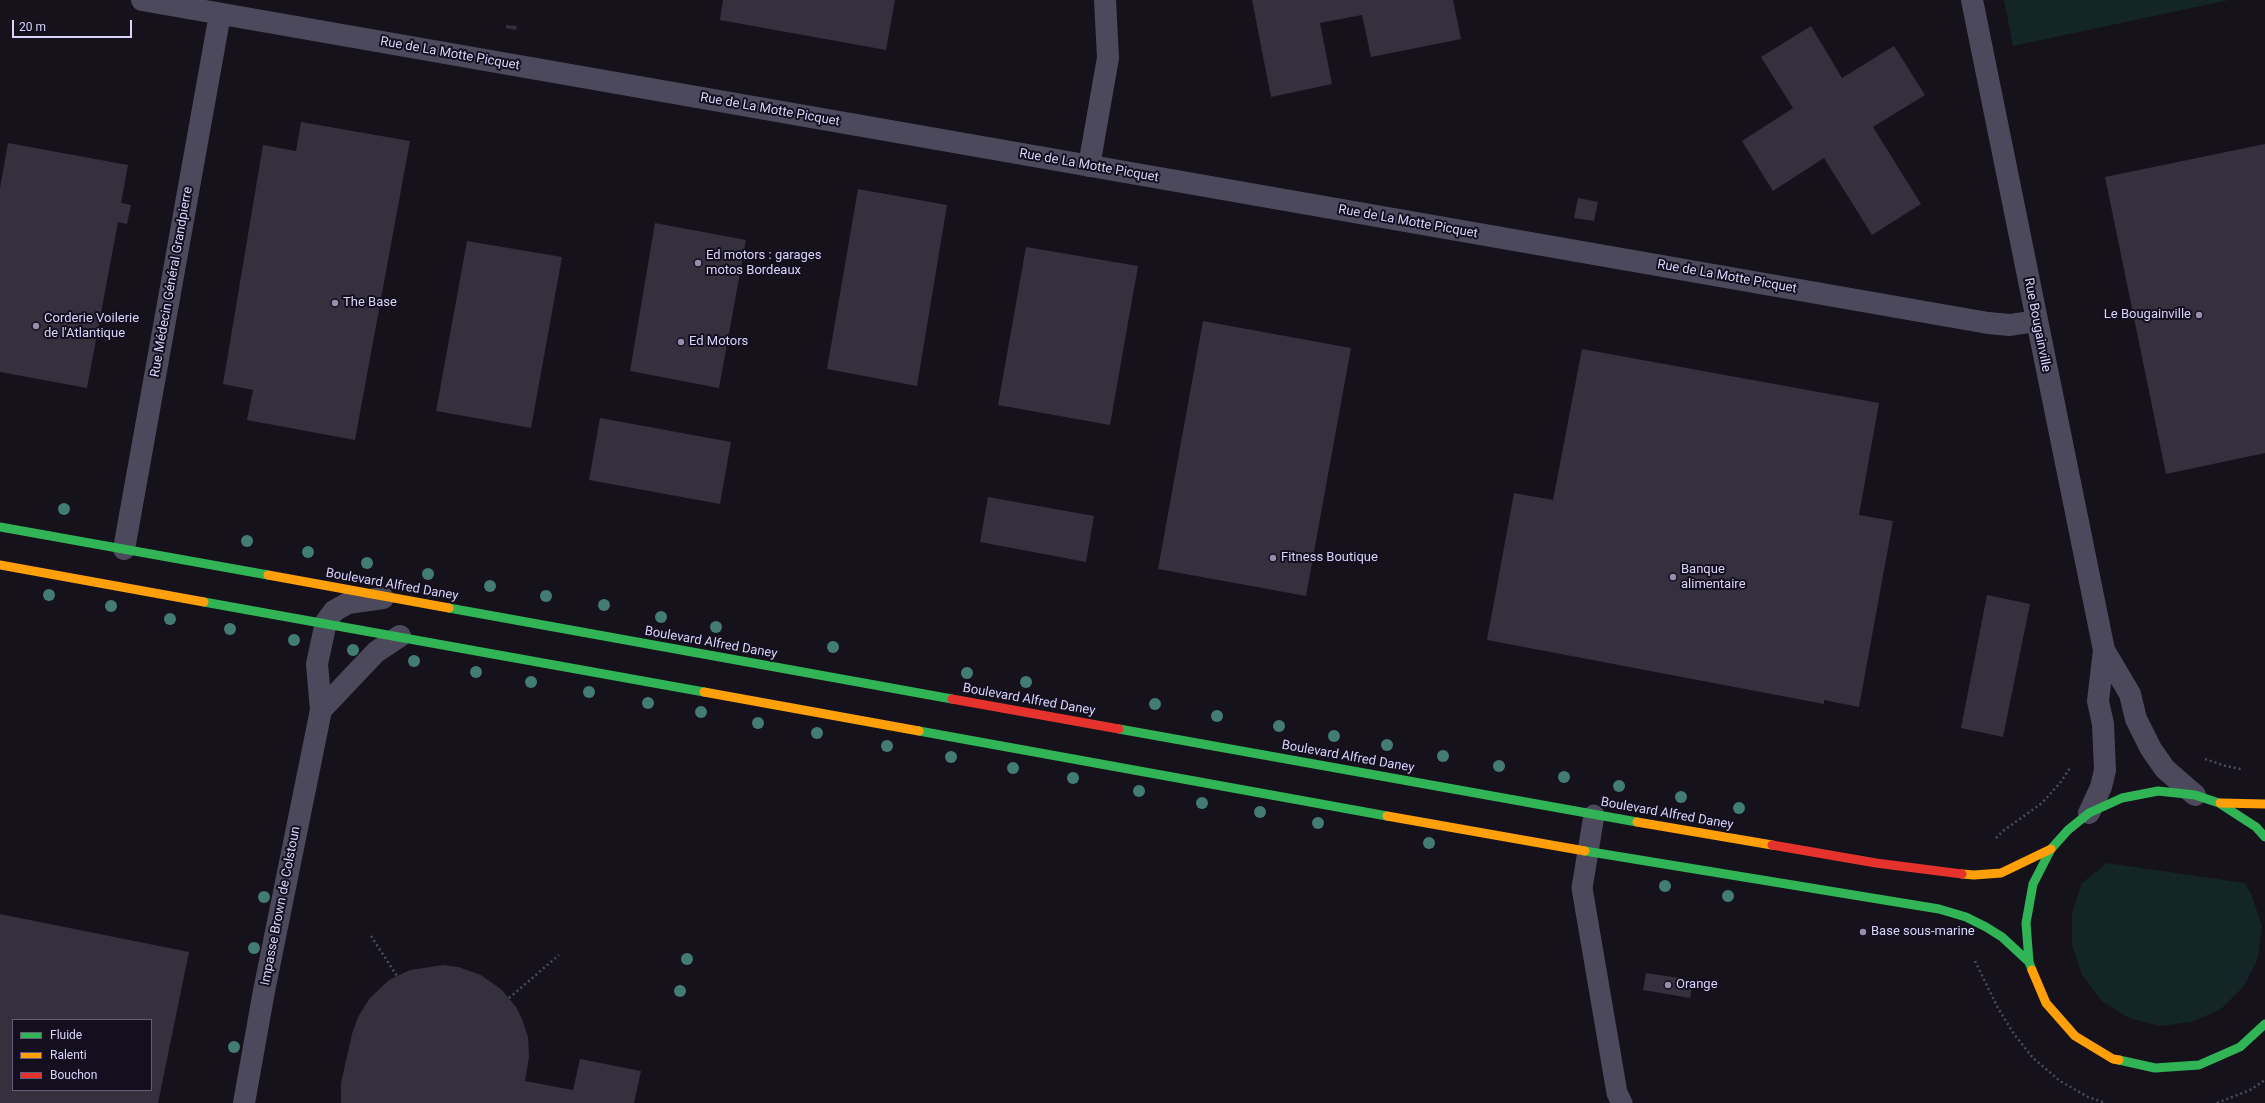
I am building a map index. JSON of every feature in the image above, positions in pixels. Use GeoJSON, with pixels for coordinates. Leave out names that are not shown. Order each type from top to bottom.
{"type":"FeatureCollection","features":[{"type":"Feature","properties":{"kind":"main road","name":"Boulevard Alfred Daney"},"geometry":{"type":"LineString","coordinates":[[0,527],[1594,815],[1876,863],[1974,875],[2001,873],[2052,849]]}},
{"type":"Feature","properties":{"kind":"main road"},"geometry":{"type":"LineString","coordinates":[[0,564],[1588,852],[1939,909],[1966,917],[1986,927],[2002,937],[2029,962]]}},
{"type":"Feature","properties":{"kind":"main road"},"geometry":{"type":"LineString","coordinates":[[2265,837],[2256,826],[2219,803],[2195,795],[2158,791],[2122,798],[2089,813],[2068,830],[2052,849],[2033,884],[2026,923],[2029,962],[2046,1003],[2075,1036],[2113,1059],[2156,1068],[2199,1065],[2240,1047],[2265,1024]]}},
{"type":"Feature","properties":{"kind":"main road"},"geometry":{"type":"LineString","coordinates":[[2219,803],[2265,804]]}},
{"type":"Feature","properties":{"kind":"street","name":"Rue de La Motte Picquet"},"geometry":{"type":"LineString","coordinates":[[142,0],[1988,323],[2010,325],[2036,321]]}},
{"type":"Feature","properties":{"kind":"street"},"geometry":{"type":"LineString","coordinates":[[1089,166],[1108,58],[1105,0]]}},
{"type":"Feature","properties":{"kind":"street","name":"Rue Bougainville"},"geometry":{"type":"LineString","coordinates":[[1972,0],[2104,650],[2098,701],[2103,724],[2105,770],[2101,787],[2089,813]]}},
{"type":"Feature","properties":{"kind":"street","name":"Rue Médecin Général Grandpierre"},"geometry":{"type":"LineString","coordinates":[[124,549],[220,14]]}},
{"type":"Feature","properties":{"kind":"street"},"geometry":{"type":"LineString","coordinates":[[326,622],[334,611],[348,603],[384,597]]}},
{"type":"Feature","properties":{"kind":"street","name":"Impasse Brown de Colstoun"},"geometry":{"type":"LineString","coordinates":[[244,1103],[264,991],[321,710],[317,664],[326,622]]}},
{"type":"Feature","properties":{"kind":"street"},"geometry":{"type":"LineString","coordinates":[[321,710],[371,657],[400,636]]}},
{"type":"Feature","properties":{"kind":"street","name":"Rue Bougainville"},"geometry":{"type":"LineString","coordinates":[[2104,650],[2130,694],[2136,719],[2151,749],[2165,769],[2195,795]]}},
{"type":"Feature","properties":{"kind":"lane"},"geometry":{"type":"LineString","coordinates":[[1594,815],[1582,888],[1617,1093],[1622,1103]]}},
{"type":"Feature","properties":{"kind":"path"},"geometry":{"type":"LineString","coordinates":[[370,936],[397,976]]}},
{"type":"Feature","properties":{"kind":"path"},"geometry":{"type":"LineString","coordinates":[[509,998],[559,955]]}},
{"type":"Feature","properties":{"kind":"path"},"geometry":{"type":"LineString","coordinates":[[2217,1103],[2250,1090],[2265,1080]]}},
{"type":"Feature","properties":{"kind":"shaded area"},"geometry":{"type":"Polygon","coordinates":[[[2004,0],[2229,0],[2013,46],[2004,0]]]}},
{"type":"Feature","properties":{"kind":"shaded area"},"geometry":{"type":"Polygon","coordinates":[[[2107,863],[2245,883],[2252,896],[2262,926],[2258,958],[2244,986],[2221,1009],[2192,1022],[2160,1026],[2129,1018],[2102,1001],[2082,975],[2072,945],[2072,913],[2082,883],[2107,863]]]}},
{"type":"Feature","properties":{"kind":"building"},"geometry":{"type":"Polygon","coordinates":[[[723,0],[895,0],[886,50],[720,20],[723,0]]]}},
{"type":"Feature","properties":{"kind":"building"},"geometry":{"type":"Polygon","coordinates":[[[1252,0],[1453,0],[1461,39],[1371,57],[1362,15],[1320,23],[1332,84],[1271,97],[1252,0]]]}},
{"type":"Feature","properties":{"kind":"building"},"geometry":{"type":"Polygon","coordinates":[[[506,25],[517,26],[516,30],[506,28],[506,25]]]}},
{"type":"Feature","properties":{"kind":"building"},"geometry":{"type":"Polygon","coordinates":[[[1811,26],[1842,78],[1894,46],[1925,95],[1873,127],[1921,204],[1872,235],[1824,158],[1773,191],[1742,141],[1793,108],[1761,57],[1811,26]]]}},
{"type":"Feature","properties":{"kind":"building"},"geometry":{"type":"Polygon","coordinates":[[[301,122],[410,141],[355,440],[247,420],[253,390],[223,384],[263,145],[296,151],[301,122]]]}},
{"type":"Feature","properties":{"kind":"building"},"geometry":{"type":"Polygon","coordinates":[[[8,143],[128,165],[121,203],[131,205],[127,224],[118,222],[87,388],[0,372],[0,188],[8,143]]]}},
{"type":"Feature","properties":{"kind":"building","name":"Le Bougainville"},"geometry":{"type":"Polygon","coordinates":[[[2265,144],[2265,453],[2166,474],[2105,177],[2265,144]]]}},
{"type":"Feature","properties":{"kind":"building"},"geometry":{"type":"Polygon","coordinates":[[[858,189],[947,205],[917,386],[827,369],[858,189]]]}},
{"type":"Feature","properties":{"kind":"building"},"geometry":{"type":"Polygon","coordinates":[[[1578,198],[1598,202],[1594,221],[1574,218],[1578,198]]]}},
{"type":"Feature","properties":{"kind":"building"},"geometry":{"type":"Polygon","coordinates":[[[655,223],[746,240],[719,388],[630,371],[655,223]]]}},
{"type":"Feature","properties":{"kind":"building"},"geometry":{"type":"Polygon","coordinates":[[[467,241],[562,257],[531,428],[436,411],[467,241]]]}},
{"type":"Feature","properties":{"kind":"building"},"geometry":{"type":"Polygon","coordinates":[[[1026,247],[1138,266],[1110,425],[998,405],[1026,247]]]}},
{"type":"Feature","properties":{"kind":"building"},"geometry":{"type":"Polygon","coordinates":[[[1203,321],[1351,348],[1306,596],[1158,569],[1203,321]]]}},
{"type":"Feature","properties":{"kind":"building","name":"Banque alimentaire"},"geometry":{"type":"Polygon","coordinates":[[[1582,349],[1879,403],[1859,515],[1893,521],[1859,707],[1824,700],[1824,704],[1487,640],[1514,493],[1553,500],[1582,349]]]}},
{"type":"Feature","properties":{"kind":"building"},"geometry":{"type":"Polygon","coordinates":[[[600,418],[731,442],[720,504],[589,480],[600,418]]]}},
{"type":"Feature","properties":{"kind":"building"},"geometry":{"type":"Polygon","coordinates":[[[988,497],[1094,516],[1086,562],[980,542],[988,497]]]}},
{"type":"Feature","properties":{"kind":"building"},"geometry":{"type":"Polygon","coordinates":[[[1987,595],[2030,604],[2003,737],[1961,728],[1987,595]]]}},
{"type":"Feature","properties":{"kind":"building"},"geometry":{"type":"Polygon","coordinates":[[[0,914],[189,952],[158,1103],[0,1103],[0,914]]]}},
{"type":"Feature","properties":{"kind":"building"},"geometry":{"type":"Polygon","coordinates":[[[443,965],[458,967],[481,975],[502,990],[516,1007],[528,1037],[529,1057],[525,1081],[573,1090],[580,1059],[641,1071],[634,1103],[341,1103],[341,1083],[352,1034],[358,1017],[370,998],[389,980],[410,970],[443,965]]]}},
{"type":"Feature","properties":{"kind":"building","name":"Orange"},"geometry":{"type":"Polygon","coordinates":[[[1646,973],[1693,980],[1690,998],[1643,990],[1646,973]]]}},
{"type":"Feature","properties":{"kind":"traffic: fast"},"geometry":{"type":"LineString","coordinates":[[0,527],[268,575]]}},
{"type":"Feature","properties":{"kind":"traffic: fast"},"geometry":{"type":"LineString","coordinates":[[204,602],[704,692]]}},
{"type":"Feature","properties":{"kind":"traffic: fast"},"geometry":{"type":"LineString","coordinates":[[449,608],[952,699]]}},
{"type":"Feature","properties":{"kind":"traffic: fast"},"geometry":{"type":"LineString","coordinates":[[1119,729],[1637,822]]}},
{"type":"Feature","properties":{"kind":"traffic: fast"},"geometry":{"type":"LineString","coordinates":[[919,731],[1387,816]]}},
{"type":"Feature","properties":{"kind":"traffic: fast"},"geometry":{"type":"LineString","coordinates":[[2032,970],[2029,962],[2026,923],[2033,884],[2051,849],[2068,830],[2089,813],[2122,798],[2158,791],[2195,795],[2219,803],[2256,827],[2265,837]]}},
{"type":"Feature","properties":{"kind":"traffic: fast"},"geometry":{"type":"LineString","coordinates":[[1585,851],[1939,909],[1966,917],[1986,927],[2002,937],[2029,962]]}},
{"type":"Feature","properties":{"kind":"traffic: fast"},"geometry":{"type":"LineString","coordinates":[[2119,1060],[2155,1068],[2199,1065],[2240,1047],[2265,1024]]}},
{"type":"Feature","properties":{"kind":"traffic: slow"},"geometry":{"type":"LineString","coordinates":[[0,565],[204,602]]}},
{"type":"Feature","properties":{"kind":"traffic: slow"},"geometry":{"type":"LineString","coordinates":[[268,575],[449,608]]}},
{"type":"Feature","properties":{"kind":"traffic: slow"},"geometry":{"type":"LineString","coordinates":[[704,692],[919,731]]}},
{"type":"Feature","properties":{"kind":"traffic: slow"},"geometry":{"type":"LineString","coordinates":[[2220,803],[2265,804]]}},
{"type":"Feature","properties":{"kind":"traffic: slow"},"geometry":{"type":"LineString","coordinates":[[1387,816],[1585,851]]}},
{"type":"Feature","properties":{"kind":"traffic: slow"},"geometry":{"type":"LineString","coordinates":[[1637,822],[1772,845]]}},
{"type":"Feature","properties":{"kind":"traffic: slow"},"geometry":{"type":"LineString","coordinates":[[1962,874],[1974,875],[2001,873],[2051,849]]}},
{"type":"Feature","properties":{"kind":"traffic: slow"},"geometry":{"type":"LineString","coordinates":[[2032,970],[2046,1003],[2075,1036],[2113,1059],[2119,1060]]}},
{"type":"Feature","properties":{"kind":"traffic: jam"},"geometry":{"type":"LineString","coordinates":[[952,699],[1119,729]]}},
{"type":"Feature","properties":{"kind":"traffic: jam"},"geometry":{"type":"LineString","coordinates":[[1772,845],[1876,863],[1962,874]]}},
{"type":"Feature","properties":{"kind":"place","name":"Ed motors : garages motos Bordeaux"},"geometry":{"type":"Point","coordinates":[698,263]}},
{"type":"Feature","properties":{"kind":"place","name":"The Base"},"geometry":{"type":"Point","coordinates":[335,303]}},
{"type":"Feature","properties":{"kind":"place","name":"Le Bougainville"},"geometry":{"type":"Point","coordinates":[2199,315]}},
{"type":"Feature","properties":{"kind":"place","name":"Corderie Voilerie de l'Atlantique"},"geometry":{"type":"Point","coordinates":[36,326]}},
{"type":"Feature","properties":{"kind":"place","name":"Ed Motors"},"geometry":{"type":"Point","coordinates":[681,342]}},
{"type":"Feature","properties":{"kind":"place","name":"Fitness Boutique"},"geometry":{"type":"Point","coordinates":[1273,558]}},
{"type":"Feature","properties":{"kind":"place","name":"Banque alimentaire"},"geometry":{"type":"Point","coordinates":[1673,577]}},
{"type":"Feature","properties":{"kind":"place","name":"Base sous-marine"},"geometry":{"type":"Point","coordinates":[1863,932]}},
{"type":"Feature","properties":{"kind":"place","name":"Orange"},"geometry":{"type":"Point","coordinates":[1668,985]}}]}
